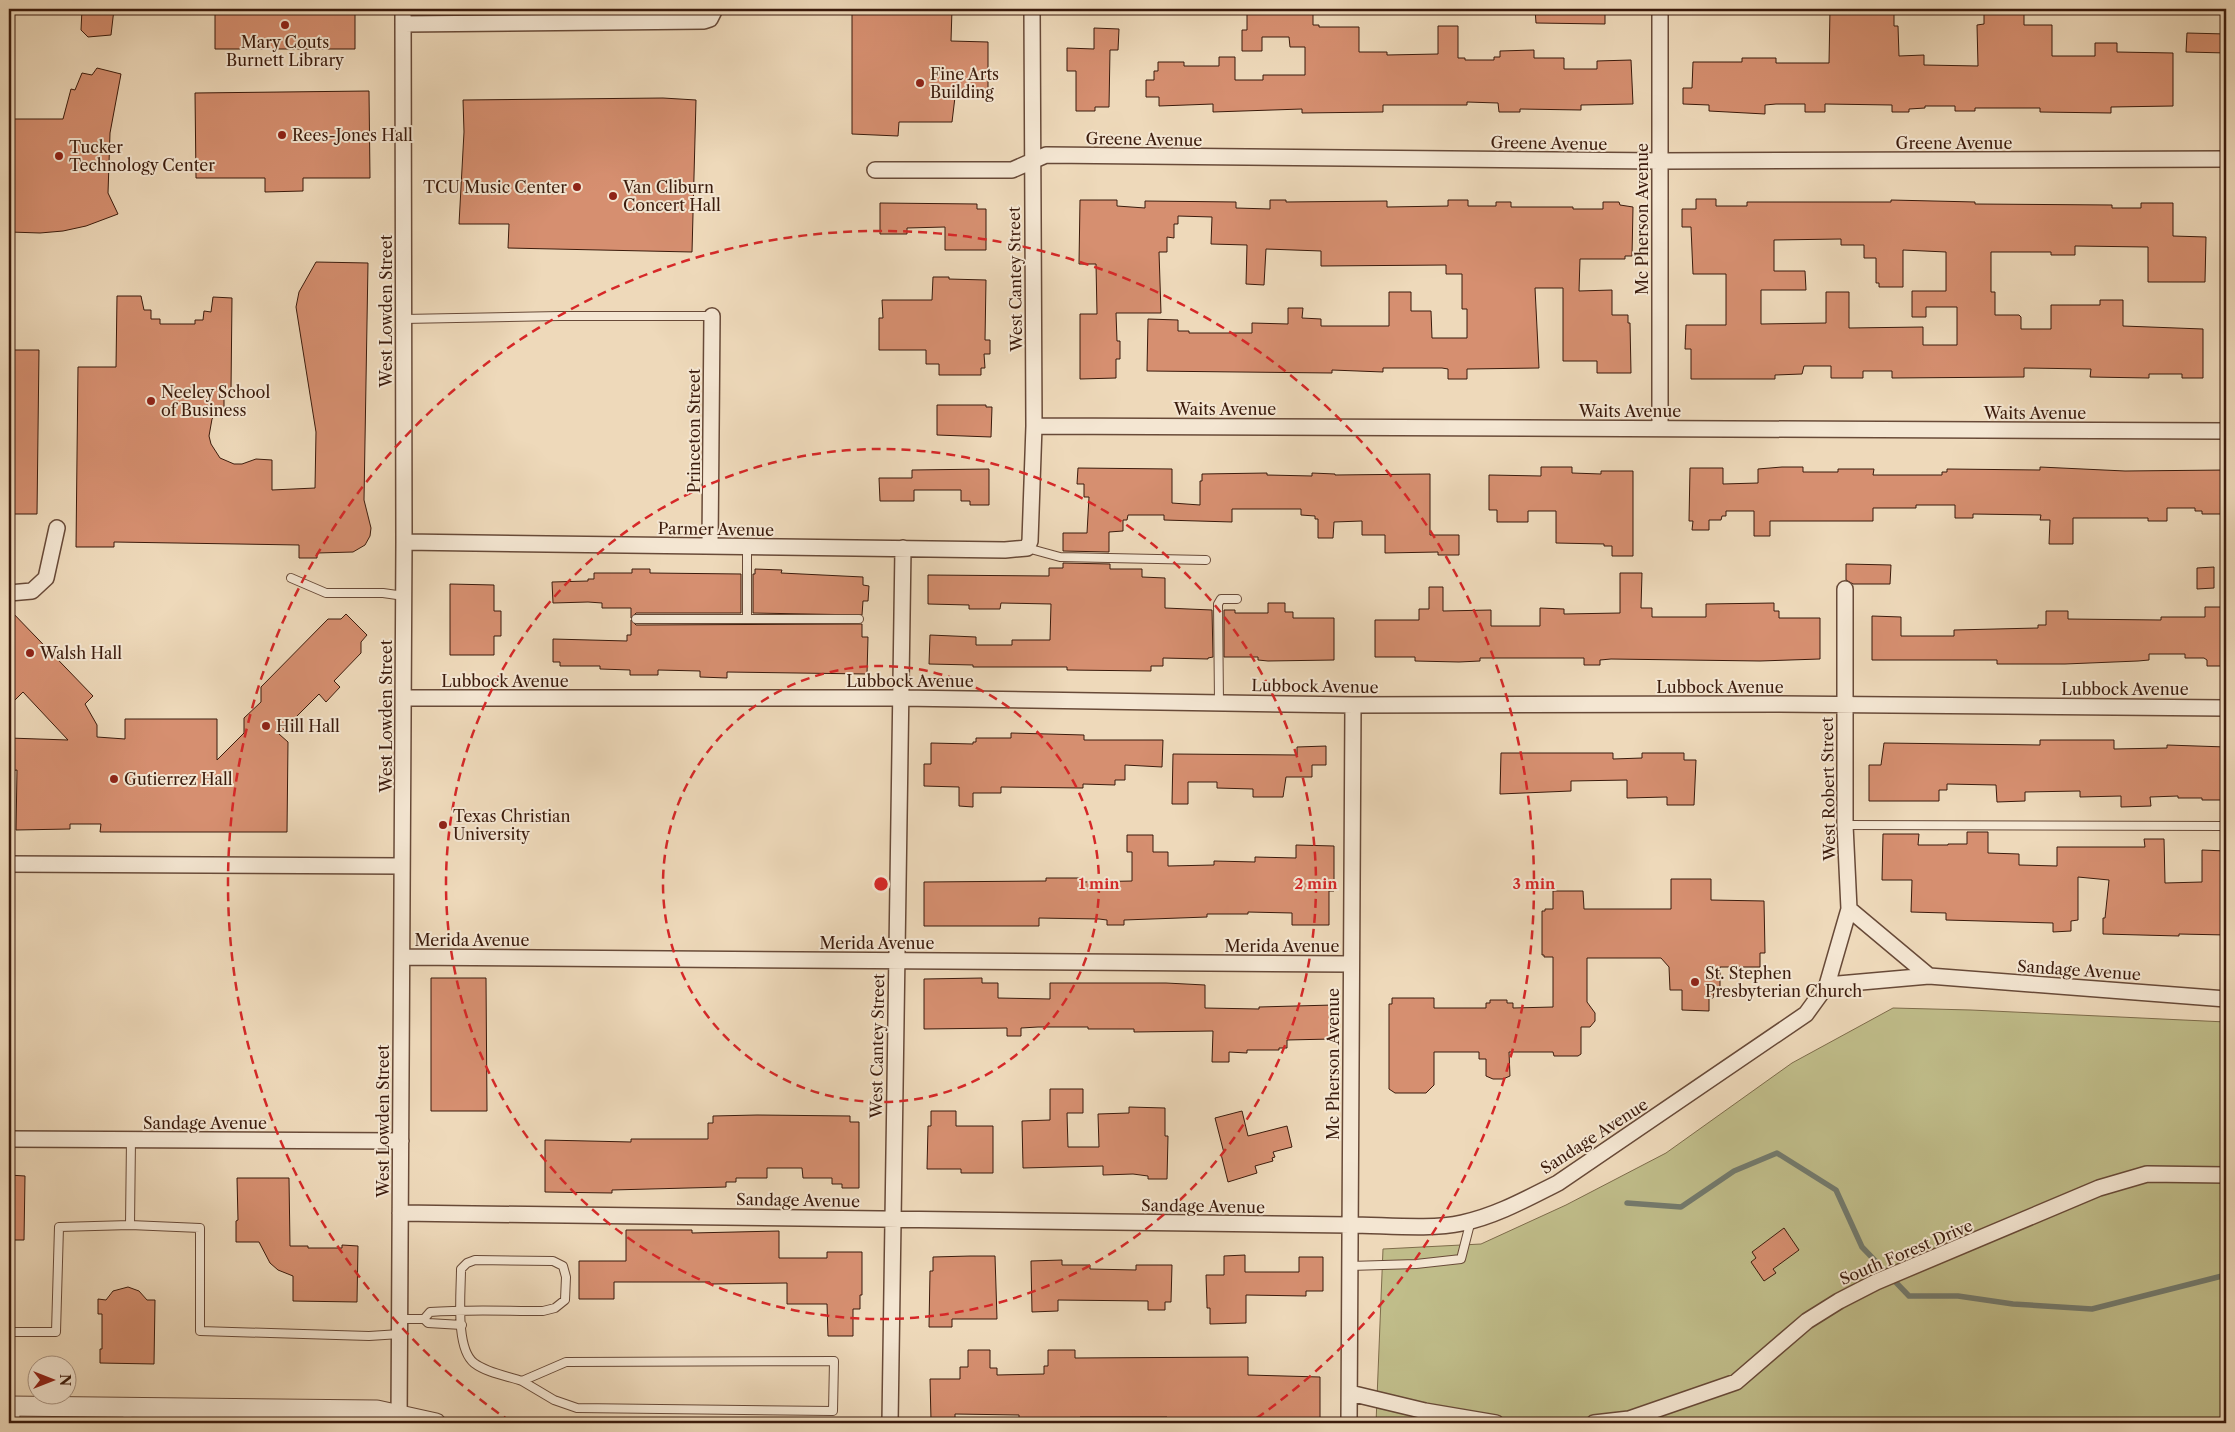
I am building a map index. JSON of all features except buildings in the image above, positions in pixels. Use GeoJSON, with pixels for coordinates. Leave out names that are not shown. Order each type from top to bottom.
{"type":"FeatureCollection","features":[{"type":"Feature","properties":{"kind":"street","name":"West Cantey Street"},"geometry":{"type":"LineString","coordinates":[[1027,548],[1030,541],[1034,426],[1032,9]]}},
{"type":"Feature","properties":{"kind":"street","name":"Mc Pherson Avenue"},"geometry":{"type":"LineString","coordinates":[[1660,9],[1660,428]]}},
{"type":"Feature","properties":{"kind":"street"},"geometry":{"type":"LineString","coordinates":[[403,16],[704,22],[714,12]]}},
{"type":"Feature","properties":{"kind":"street","name":"West Lowden Street"},"geometry":{"type":"LineString","coordinates":[[399,1418],[404,596],[403,16]]}},
{"type":"Feature","properties":{"kind":"street","name":"Greene Avenue"},"geometry":{"type":"LineString","coordinates":[[875,170],[1012,170],[1046,155],[1660,161],[2226,159]]}},
{"type":"Feature","properties":{"kind":"street","name":"Princeton Street"},"geometry":{"type":"LineString","coordinates":[[710,546],[712,316]]}},
{"type":"Feature","properties":{"kind":"street","name":"Waits Avenue"},"geometry":{"type":"LineString","coordinates":[[1034,426],[2226,431]]}},
{"type":"Feature","properties":{"kind":"street"},"geometry":{"type":"LineString","coordinates":[[9,593],[32,591],[46,578],[57,528]]}},
{"type":"Feature","properties":{"kind":"street","name":"Parmer Avenue"},"geometry":{"type":"LineString","coordinates":[[404,542],[1005,550],[1027,548]]}},
{"type":"Feature","properties":{"kind":"street","name":"West Cantey Street"},"geometry":{"type":"LineString","coordinates":[[890,1423],[903,548]]}},
{"type":"Feature","properties":{"kind":"street","name":"West Robert Street"},"geometry":{"type":"LineString","coordinates":[[1827,985],[1849,909],[1845,825],[1845,589]]}},
{"type":"Feature","properties":{"kind":"street","name":"Lubbock Avenue"},"geometry":{"type":"LineString","coordinates":[[403,698],[901,698],[1352,705],[1845,705],[2226,708]]}},
{"type":"Feature","properties":{"kind":"street","name":"Mc Pherson Avenue"},"geometry":{"type":"LineString","coordinates":[[1349,1423],[1352,705]]}},
{"type":"Feature","properties":{"kind":"street"},"geometry":{"type":"LineString","coordinates":[[9,864],[402,866]]}},
{"type":"Feature","properties":{"kind":"street"},"geometry":{"type":"LineString","coordinates":[[1849,909],[1929,976]]}},
{"type":"Feature","properties":{"kind":"street","name":"Merida Avenue"},"geometry":{"type":"LineString","coordinates":[[402,957],[1351,964]]}},
{"type":"Feature","properties":{"kind":"street","name":"Sandage Avenue"},"geometry":{"type":"LineString","coordinates":[[400,1213],[1419,1226],[1462,1223],[1515,1204],[1558,1183],[1806,1014],[1827,985],[1929,976],[2226,999]]}},
{"type":"Feature","properties":{"kind":"street","name":"Sandage Avenue"},"geometry":{"type":"LineString","coordinates":[[9,1138],[401,1142]]}},
{"type":"Feature","properties":{"kind":"street","name":"South Forest Drive"},"geometry":{"type":"LineString","coordinates":[[1594,1423],[1629,1419],[1736,1382],[1807,1321],[1839,1301],[1878,1281],[2099,1188],[2147,1174],[2226,1175]]}},
{"type":"Feature","properties":{"kind":"street"},"geometry":{"type":"LineString","coordinates":[[1350,1393],[1425,1411],[1496,1423]]}},
{"type":"Feature","properties":{"kind":"street"},"geometry":{"type":"LineString","coordinates":[[13,1412],[240,1416],[377,1410],[399,1418],[436,1423]]}},
{"type":"Feature","properties":{"kind":"lane"},"geometry":{"type":"LineString","coordinates":[[403,319],[712,316]]}},
{"type":"Feature","properties":{"kind":"lane"},"geometry":{"type":"LineString","coordinates":[[747,547],[747,619]]}},
{"type":"Feature","properties":{"kind":"lane"},"geometry":{"type":"LineString","coordinates":[[1027,548],[1060,557],[1206,560]]}},
{"type":"Feature","properties":{"kind":"lane"},"geometry":{"type":"LineString","coordinates":[[291,578],[326,593],[384,593],[404,596]]}},
{"type":"Feature","properties":{"kind":"lane"},"geometry":{"type":"LineString","coordinates":[[1219,703],[1218,604],[1221,599],[1237,600]]}},
{"type":"Feature","properties":{"kind":"lane"},"geometry":{"type":"LineString","coordinates":[[636,619],[859,619]]}},
{"type":"Feature","properties":{"kind":"lane"},"geometry":{"type":"LineString","coordinates":[[1845,825],[2226,826]]}},
{"type":"Feature","properties":{"kind":"lane"},"geometry":{"type":"LineString","coordinates":[[130,1225],[131,1140]]}},
{"type":"Feature","properties":{"kind":"lane"},"geometry":{"type":"LineString","coordinates":[[1350,1266],[1416,1264],[1461,1259],[1471,1220]]}},
{"type":"Feature","properties":{"kind":"lane"},"geometry":{"type":"LineString","coordinates":[[9,1332],[56,1332],[58,1227],[130,1225],[200,1228],[200,1331],[369,1336],[400,1334]]}},
{"type":"Feature","properties":{"kind":"lane"},"geometry":{"type":"LineString","coordinates":[[424,1319],[430,1312],[461,1311],[543,1311],[555,1308],[565,1300],[566,1277],[563,1266],[553,1261],[475,1260],[467,1263],[461,1269],[461,1311],[462,1337],[467,1356],[476,1364],[487,1370],[522,1381],[554,1400],[577,1408],[833,1411],[834,1361],[566,1362],[522,1381]]}},
{"type":"Feature","properties":{"kind":"lane"},"geometry":{"type":"LineString","coordinates":[[400,1318],[424,1319],[428,1323],[462,1325]]}},
{"type":"Feature","properties":{"kind":"shaded area"},"geometry":{"type":"Polygon","coordinates":[[[1893,1008],[2226,1022],[2226,1423],[1376,1423],[1383,1249],[1481,1244],[1566,1205],[1666,1153],[1792,1063],[1893,1008]]]}},
{"type":"Feature","properties":{"kind":"waterway"},"geometry":{"type":"LineString","coordinates":[[1627,1203],[1681,1207],[1734,1171],[1777,1153],[1836,1190],[1862,1247],[1909,1296],[1958,1296],[2013,1304],[2092,1309],[2226,1275]]}},
{"type":"Feature","properties":{"kind":"place","name":"Mary Couts Burnett Library"},"geometry":{"type":"Point","coordinates":[285,25]}},
{"type":"Feature","properties":{"kind":"place","name":"Fine Arts Building"},"geometry":{"type":"Point","coordinates":[920,83]}},
{"type":"Feature","properties":{"kind":"place","name":"Rees-Jones Hall"},"geometry":{"type":"Point","coordinates":[282,135]}},
{"type":"Feature","properties":{"kind":"place","name":"Tucker Technology Center"},"geometry":{"type":"Point","coordinates":[59,156]}},
{"type":"Feature","properties":{"kind":"place","name":"TCU Music Center"},"geometry":{"type":"Point","coordinates":[577,187]}},
{"type":"Feature","properties":{"kind":"place","name":"Van Cliburn Concert Hall"},"geometry":{"type":"Point","coordinates":[613,196]}},
{"type":"Feature","properties":{"kind":"place","name":"Neeley School of Business"},"geometry":{"type":"Point","coordinates":[151,401]}},
{"type":"Feature","properties":{"kind":"place","name":"Walsh Hall"},"geometry":{"type":"Point","coordinates":[30,653]}},
{"type":"Feature","properties":{"kind":"place","name":"Hill Hall"},"geometry":{"type":"Point","coordinates":[266,726]}},
{"type":"Feature","properties":{"kind":"place","name":"Gutierrez Hall"},"geometry":{"type":"Point","coordinates":[114,779]}},
{"type":"Feature","properties":{"kind":"place","name":"Texas Christian University"},"geometry":{"type":"Point","coordinates":[443,825]}},
{"type":"Feature","properties":{"kind":"place","name":"St. Stephen Presbyterian Church"},"geometry":{"type":"Point","coordinates":[1695,982]}}]}
